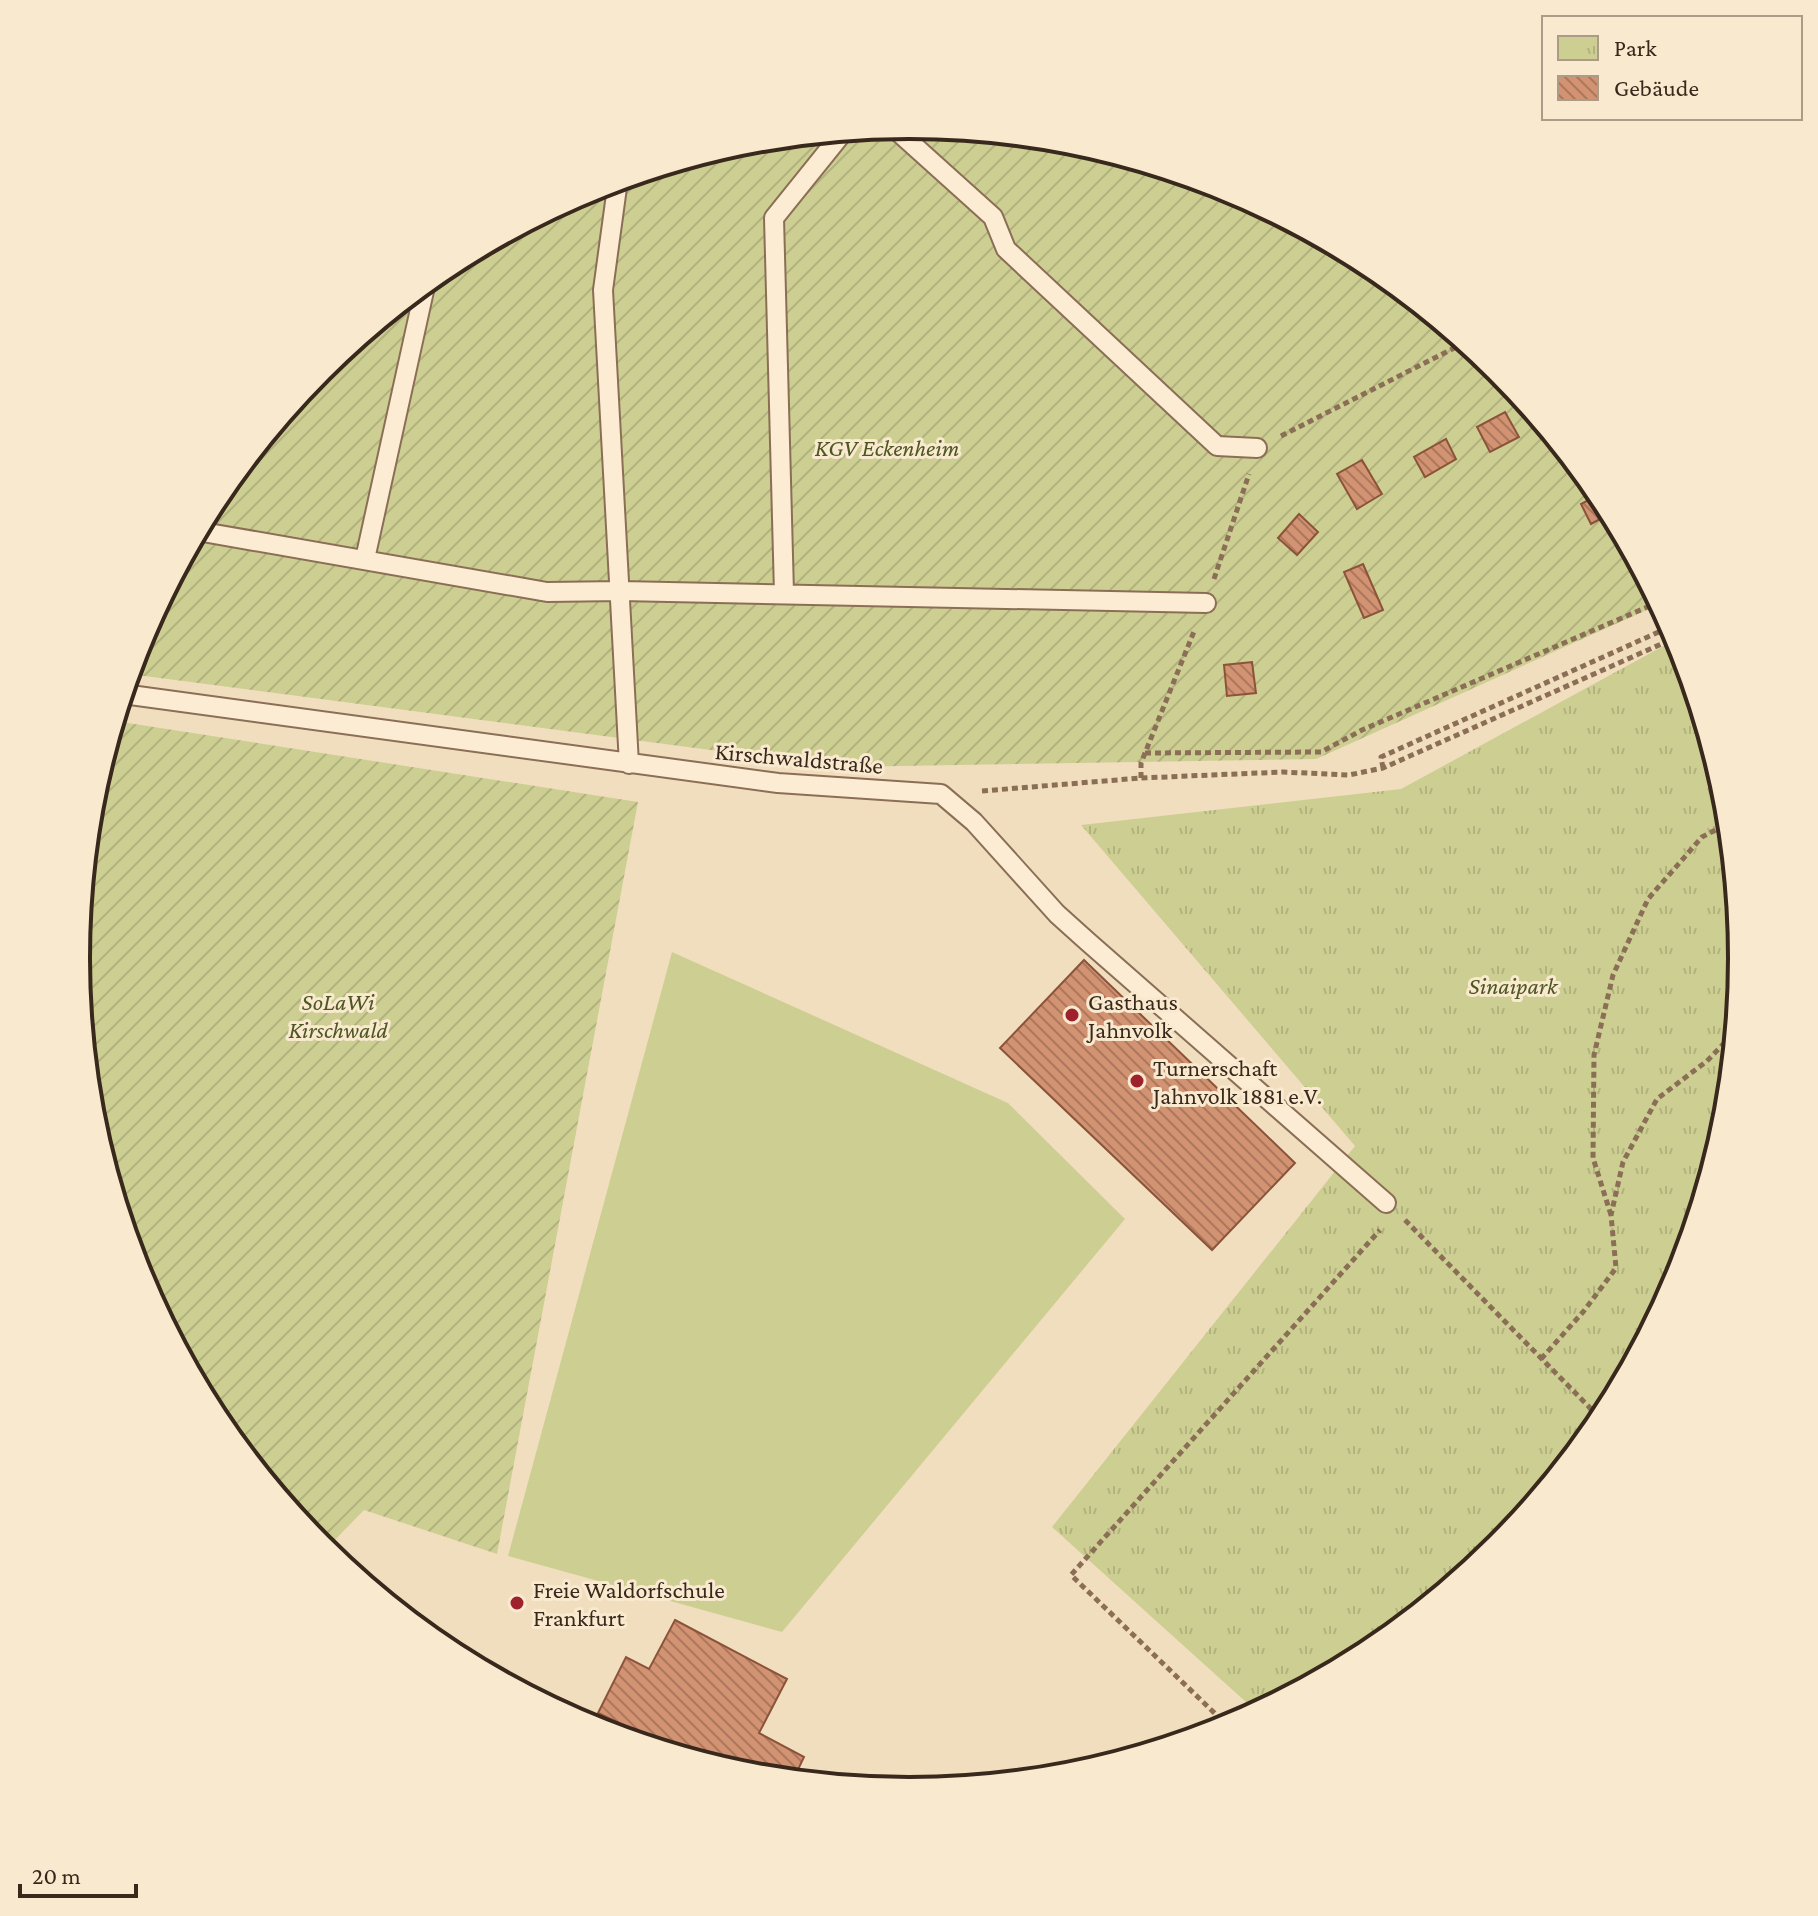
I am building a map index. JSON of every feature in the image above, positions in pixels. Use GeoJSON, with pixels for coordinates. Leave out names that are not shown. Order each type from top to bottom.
{"type":"FeatureCollection","features":[{"type":"Feature","properties":{"kind":"lane"},"geometry":{"type":"LineString","coordinates":[[906,139],[993,217],[1006,249],[1217,446],[1257,448]]}},
{"type":"Feature","properties":{"kind":"lane"},"geometry":{"type":"LineString","coordinates":[[784,593],[774,218],[834,143]]}},
{"type":"Feature","properties":{"kind":"lane"},"geometry":{"type":"LineString","coordinates":[[616,193],[603,290],[629,764]]}},
{"type":"Feature","properties":{"kind":"lane"},"geometry":{"type":"LineString","coordinates":[[365,559],[422,299]]}},
{"type":"Feature","properties":{"kind":"lane"},"geometry":{"type":"LineString","coordinates":[[209,533],[547,592],[784,593],[1206,603]]}},
{"type":"Feature","properties":{"kind":"lane","name":"Kirschwaldstraße"},"geometry":{"type":"LineString","coordinates":[[133,695],[778,783],[941,794]]}},
{"type":"Feature","properties":{"kind":"lane"},"geometry":{"type":"LineString","coordinates":[[941,794],[974,822],[1057,914],[1391,1207]]}},
{"type":"Feature","properties":{"kind":"path"},"geometry":{"type":"LineString","coordinates":[[1141,778],[1141,763],[1206,603],[1257,448],[1455,348]]}},
{"type":"Feature","properties":{"kind":"path"},"geometry":{"type":"LineString","coordinates":[[1145,753],[1321,752],[1362,730],[1649,606]]}},
{"type":"Feature","properties":{"kind":"path"},"geometry":{"type":"LineString","coordinates":[[1383,768],[1381,757],[1660,631]]}},
{"type":"Feature","properties":{"kind":"path"},"geometry":{"type":"LineString","coordinates":[[941,794],[1141,778],[1283,772],[1349,775],[1383,768],[1665,642]]}},
{"type":"Feature","properties":{"kind":"path"},"geometry":{"type":"LineString","coordinates":[[1462,720],[1466,730]]}},
{"type":"Feature","properties":{"kind":"path"},"geometry":{"type":"LineString","coordinates":[[1541,1359],[1583,1312],[1616,1268],[1611,1215],[1593,1158],[1594,1055],[1613,975],[1648,899],[1702,837],[1717,829]]}},
{"type":"Feature","properties":{"kind":"path"},"geometry":{"type":"LineString","coordinates":[[1611,1215],[1623,1162],[1657,1099],[1707,1061],[1723,1044]]}},
{"type":"Feature","properties":{"kind":"path"},"geometry":{"type":"LineString","coordinates":[[1218,1716],[1071,1575],[1391,1207],[1592,1410]]}},
{"type":"Feature","properties":{"kind":"green space","name":"KGV Eckenheim"},"geometry":{"type":"Polygon","coordinates":[[[909,139],[1016,146],[1121,167],[1222,201],[1318,249],[1408,308],[1449,342],[1525,418],[1590,503],[1650,609],[1316,759],[841,767],[140,675],[174,596],[200,548],[259,459],[330,379],[410,308],[454,277],[547,223],[646,182],[749,155],[855,141],[909,139]]]}},
{"type":"Feature","properties":{"kind":"green space","name":"Sinaipark"},"geometry":{"type":"Polygon","coordinates":[[[1666,645],[1700,746],[1721,851],[1728,958],[1721,1065],[1700,1170],[1666,1271],[1618,1368],[1559,1457],[1488,1537],[1408,1608],[1318,1667],[1248,1704],[1052,1527],[1355,1146],[1081,825],[1401,789],[1666,645]]]}},
{"type":"Feature","properties":{"kind":"green space","name":"SoLaWi Kirschwald"},"geometry":{"type":"Polygon","coordinates":[[[125,723],[638,802],[497,1554],[364,1510],[334,1541],[259,1457],[228,1413],[174,1320],[133,1221],[106,1118],[97,1065],[90,958],[97,851],[106,798],[125,723]]]}},
{"type":"Feature","properties":{"kind":"green space"},"geometry":{"type":"Polygon","coordinates":[[[672,952],[1008,1103],[1125,1219],[782,1632],[508,1556],[672,952]]]}},
{"type":"Feature","properties":{"kind":"building"},"geometry":{"type":"Polygon","coordinates":[[[1505,412],[1519,437],[1490,452],[1477,427],[1505,412]]]}},
{"type":"Feature","properties":{"kind":"building"},"geometry":{"type":"Polygon","coordinates":[[[1446,439],[1456,459],[1425,477],[1414,457],[1446,439]]]}},
{"type":"Feature","properties":{"kind":"building"},"geometry":{"type":"Polygon","coordinates":[[[1362,460],[1382,494],[1357,509],[1337,474],[1362,460]]]}},
{"type":"Feature","properties":{"kind":"building"},"geometry":{"type":"Polygon","coordinates":[[[1588,500],[1600,519],[1591,524],[1581,504],[1588,500]]]}},
{"type":"Feature","properties":{"kind":"building"},"geometry":{"type":"Polygon","coordinates":[[[1299,514],[1318,532],[1297,555],[1278,538],[1299,514]]]}},
{"type":"Feature","properties":{"kind":"building"},"geometry":{"type":"Polygon","coordinates":[[[1363,564],[1383,610],[1364,618],[1344,572],[1363,564]]]}},
{"type":"Feature","properties":{"kind":"building"},"geometry":{"type":"Polygon","coordinates":[[[1252,662],[1256,693],[1227,696],[1224,665],[1252,662]]]}},
{"type":"Feature","properties":{"kind":"building"},"geometry":{"type":"Polygon","coordinates":[[[1084,960],[1295,1163],[1212,1250],[1000,1048],[1084,960]]]}},
{"type":"Feature","properties":{"kind":"building"},"geometry":{"type":"Polygon","coordinates":[[[675,1620],[787,1679],[759,1733],[804,1757],[798,1769],[697,1749],[646,1734],[598,1713],[626,1657],[649,1669],[675,1620]]]}},
{"type":"Feature","properties":{"kind":"place","name":"Gasthaus Jahnvolk"},"geometry":{"type":"Point","coordinates":[1072,1015]}},
{"type":"Feature","properties":{"kind":"place","name":"Turnerschaft Jahnvolk 1881 e.V."},"geometry":{"type":"Point","coordinates":[1137,1081]}},
{"type":"Feature","properties":{"kind":"place","name":"Freie Waldorfschule Frankfurt"},"geometry":{"type":"Point","coordinates":[517,1603]}}]}
